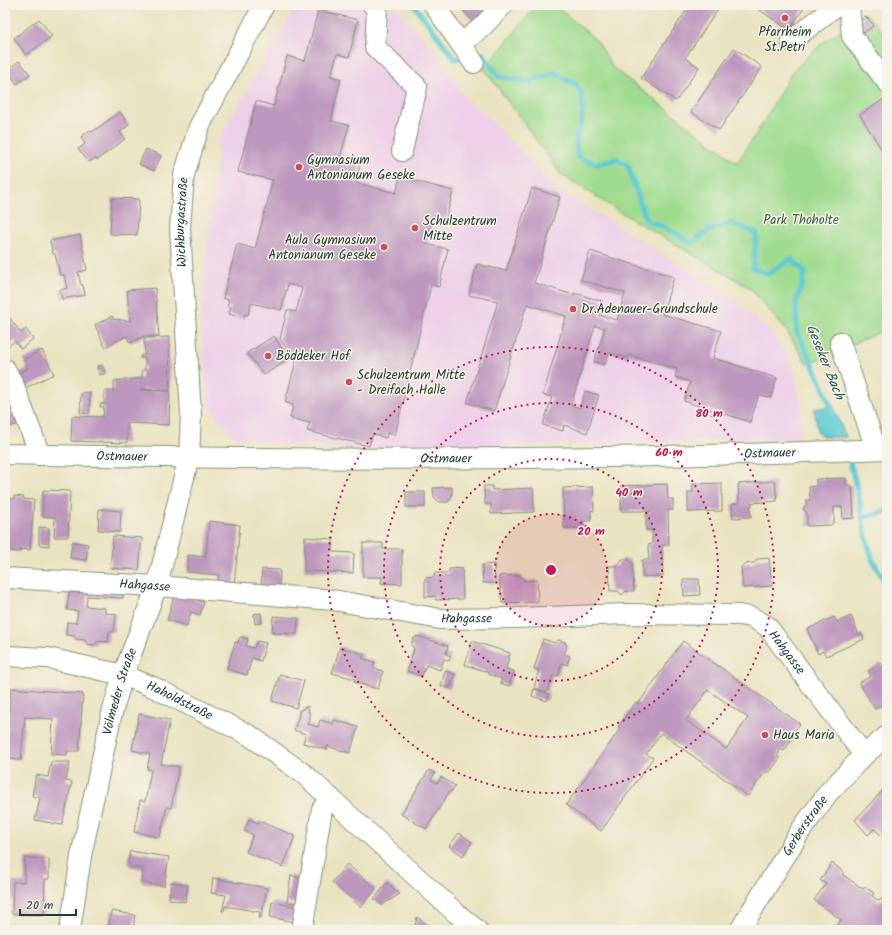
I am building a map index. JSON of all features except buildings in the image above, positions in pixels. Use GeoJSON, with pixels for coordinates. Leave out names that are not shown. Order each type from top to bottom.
{"type":"FeatureCollection","features":[{"type":"Feature","properties":{"kind":"street","name":"Wichburgastraße"},"geometry":{"type":"LineString","coordinates":[[188,457],[191,415],[180,228],[184,175],[199,127],[264,5]]}},
{"type":"Feature","properties":{"kind":"street"},"geometry":{"type":"LineString","coordinates":[[374,5],[377,9],[375,47],[417,87],[402,151]]}},
{"type":"Feature","properties":{"kind":"street"},"geometry":{"type":"LineString","coordinates":[[434,5],[474,63]]}},
{"type":"Feature","properties":{"kind":"street"},"geometry":{"type":"LineString","coordinates":[[461,44],[483,26],[502,5]]}},
{"type":"Feature","properties":{"kind":"street"},"geometry":{"type":"LineString","coordinates":[[792,41],[837,5]]}},
{"type":"Feature","properties":{"kind":"street"},"geometry":{"type":"LineString","coordinates":[[849,5],[852,36],[887,82]]}},
{"type":"Feature","properties":{"kind":"street"},"geometry":{"type":"LineString","coordinates":[[840,342],[881,449]]}},
{"type":"Feature","properties":{"kind":"street"},"geometry":{"type":"LineString","coordinates":[[5,369],[14,386],[40,455]]}},
{"type":"Feature","properties":{"kind":"street","name":"Ostmauer"},"geometry":{"type":"LineString","coordinates":[[5,454],[404,460],[682,456],[881,449]]}},
{"type":"Feature","properties":{"kind":"street","name":"Völmeder Straße"},"geometry":{"type":"LineString","coordinates":[[70,930],[81,856],[110,717],[123,675],[157,586],[188,457]]}},
{"type":"Feature","properties":{"kind":"street","name":"Hahgasse"},"geometry":{"type":"LineString","coordinates":[[5,578],[157,586],[333,600],[440,619],[628,614],[739,615],[750,617],[767,626],[864,756]]}},
{"type":"Feature","properties":{"kind":"street","name":"Haholdstraße"},"geometry":{"type":"LineString","coordinates":[[5,656],[48,658],[123,675],[153,687],[249,735],[304,774],[456,913],[477,930]]}},
{"type":"Feature","properties":{"kind":"street","name":"Gerberstraße"},"geometry":{"type":"LineString","coordinates":[[740,930],[808,821],[828,793],[864,756],[887,736]]}},
{"type":"Feature","properties":{"kind":"street"},"geometry":{"type":"LineString","coordinates":[[302,930],[322,809],[331,798]]}},
{"type":"Feature","properties":{"kind":"shaded area","name":"Schulzentrum Mitte"},"geometry":{"type":"Polygon","coordinates":[[[297,5],[392,5],[432,47],[465,98],[490,119],[555,187],[737,301],[773,335],[790,359],[802,404],[799,438],[390,450],[287,445],[236,438],[209,408],[200,321],[219,138],[297,5]]]}},
{"type":"Feature","properties":{"kind":"green space","name":"Park Thoholte"},"geometry":{"type":"Polygon","coordinates":[[[537,5],[555,5],[597,41],[613,68],[737,163],[761,126],[792,72],[821,44],[866,13],[887,38],[887,329],[807,364],[786,330],[750,288],[620,212],[561,174],[484,69],[537,5]]]}},
{"type":"Feature","properties":{"kind":"water"},"geometry":{"type":"Polygon","coordinates":[[[833,406],[846,437],[824,437],[818,433],[814,409],[833,406]]]}},
{"type":"Feature","properties":{"kind":"waterway","name":"Geseker Bach"},"geometry":{"type":"LineString","coordinates":[[414,5],[455,59],[465,57]]}},
{"type":"Feature","properties":{"kind":"waterway","name":"Geseker Bach"},"geometry":{"type":"LineString","coordinates":[[473,56],[483,54],[498,76],[530,82],[554,73],[575,84],[582,94],[583,110],[581,125],[576,139],[577,157],[596,164],[617,159],[628,166],[643,211],[648,221],[666,228],[691,243],[710,230],[731,223],[757,233],[753,268],[768,274],[791,259],[805,272],[796,302],[797,332],[821,382],[833,412]]}},
{"type":"Feature","properties":{"kind":"waterway","name":"Geseker Bach"},"geometry":{"type":"LineString","coordinates":[[848,454],[859,497],[865,534],[873,561],[887,585]]}},
{"type":"Feature","properties":{"kind":"waterway"},"geometry":{"type":"LineString","coordinates":[[862,518],[887,511]]}},
{"type":"Feature","properties":{"kind":"place","name":"Pfarrheim St.Petri"},"geometry":{"type":"Point","coordinates":[785,18]}},
{"type":"Feature","properties":{"kind":"place","name":"Gymnasium Antonianum Geseke"},"geometry":{"type":"Point","coordinates":[299,167]}},
{"type":"Feature","properties":{"kind":"place","name":"Schulzentrum Mitte"},"geometry":{"type":"Point","coordinates":[415,228]}},
{"type":"Feature","properties":{"kind":"place","name":"Aula Gymnasium Antonianum Geseke"},"geometry":{"type":"Point","coordinates":[384,247]}},
{"type":"Feature","properties":{"kind":"place","name":"Dr.Adenauer-Grundschule"},"geometry":{"type":"Point","coordinates":[573,309]}},
{"type":"Feature","properties":{"kind":"place","name":"Böddeker Hof"},"geometry":{"type":"Point","coordinates":[268,356]}},
{"type":"Feature","properties":{"kind":"place","name":"Schulzentrum Mitte - Dreifach Halle"},"geometry":{"type":"Point","coordinates":[349,382]}},
{"type":"Feature","properties":{"kind":"place","name":"Haus Maria"},"geometry":{"type":"Point","coordinates":[765,735]}}]}
